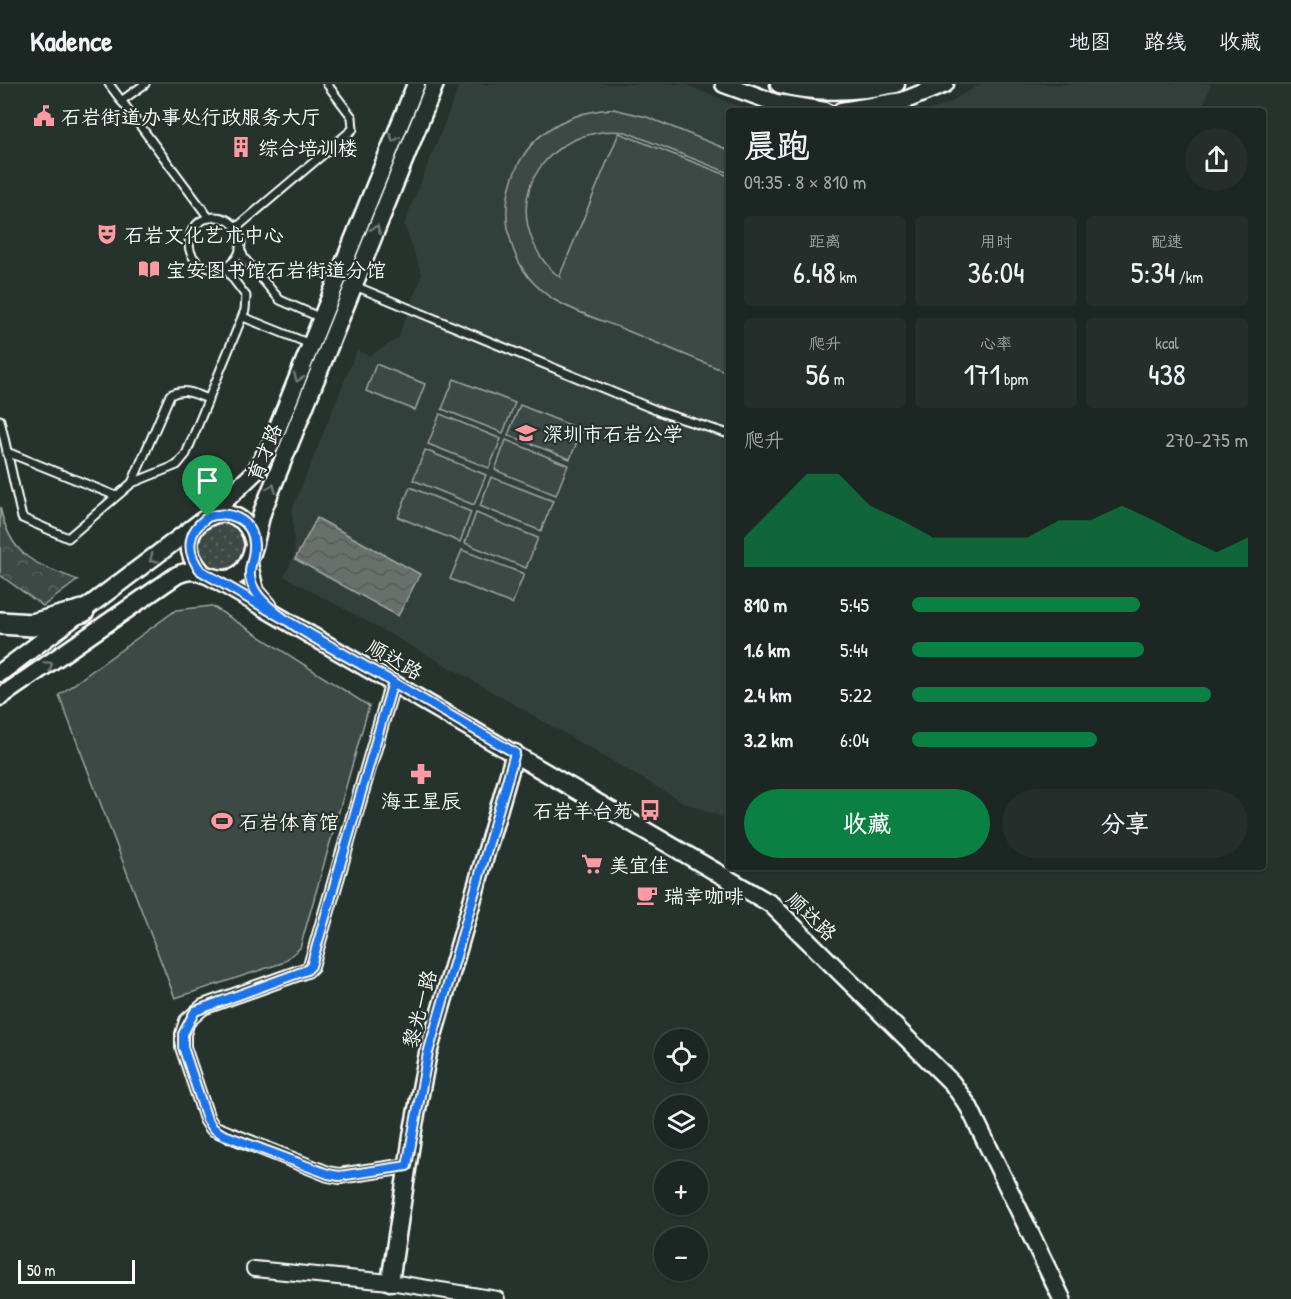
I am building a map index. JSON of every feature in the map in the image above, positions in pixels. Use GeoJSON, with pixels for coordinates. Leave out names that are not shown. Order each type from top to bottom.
{"type":"FeatureCollection","features":[{"type":"Feature","properties":{"kind":"main road"},"geometry":{"type":"LineString","coordinates":[[0,623],[9,626],[32,625],[83,611]]}},
{"type":"Feature","properties":{"kind":"street","name":"育才路"},"geometry":{"type":"LineString","coordinates":[[0,673],[203,520],[243,486],[263,461],[416,84]]}},
{"type":"Feature","properties":{"kind":"street","name":"育才路"},"geometry":{"type":"LineString","coordinates":[[249,564],[263,510],[435,84]]}},
{"type":"Feature","properties":{"kind":"street"},"geometry":{"type":"LineString","coordinates":[[724,84],[776,104],[804,108]]}},
{"type":"Feature","properties":{"kind":"street"},"geometry":{"type":"LineString","coordinates":[[779,84],[811,90],[845,91],[896,84]]}},
{"type":"Feature","properties":{"kind":"street"},"geometry":{"type":"LineString","coordinates":[[860,108],[903,101],[945,84]]}},
{"type":"Feature","properties":{"kind":"street"},"geometry":{"type":"LineString","coordinates":[[206,574],[190,553],[193,531],[203,520],[228,514],[238,518],[252,533],[254,544]]}},
{"type":"Feature","properties":{"kind":"street"},"geometry":{"type":"LineString","coordinates":[[0,697],[19,687],[177,574],[185,571],[232,577],[249,564]]}},
{"type":"Feature","properties":{"kind":"street","name":"顺达路"},"geometry":{"type":"LineString","coordinates":[[249,564],[255,591],[282,618]]}},
{"type":"Feature","properties":{"kind":"street","name":"顺达路"},"geometry":{"type":"LineString","coordinates":[[206,574],[771,904],[944,1075],[969,1107],[1062,1299]]}},
{"type":"Feature","properties":{"kind":"street"},"geometry":{"type":"LineString","coordinates":[[393,682],[311,966],[307,970],[203,1006],[187,1021],[183,1034],[183,1047],[207,1119],[213,1128],[328,1174],[339,1176],[407,1166]]}},
{"type":"Feature","properties":{"kind":"street","name":"黎光一路"},"geometry":{"type":"LineString","coordinates":[[390,1282],[407,1166],[428,1053],[515,753]]}},
{"type":"Feature","properties":{"kind":"street"},"geometry":{"type":"LineString","coordinates":[[254,1269],[390,1282],[497,1299]]}},
{"type":"Feature","properties":{"kind":"lane"},"geometry":{"type":"LineString","coordinates":[[109,84],[209,218]]}},
{"type":"Feature","properties":{"kind":"lane"},"geometry":{"type":"LineString","coordinates":[[121,101],[145,84]]}},
{"type":"Feature","properties":{"kind":"lane"},"geometry":{"type":"LineString","coordinates":[[236,228],[354,129],[352,117],[327,84]]}},
{"type":"Feature","properties":{"kind":"lane"},"geometry":{"type":"LineString","coordinates":[[240,248],[231,263],[224,267],[208,268],[194,259],[189,243],[195,227],[209,218],[225,220],[236,228],[244,258],[280,300],[321,318]]}},
{"type":"Feature","properties":{"kind":"lane"},"geometry":{"type":"LineString","coordinates":[[0,420],[22,519],[68,538],[132,483],[170,469],[183,461],[243,317],[246,296],[224,267]]}},
{"type":"Feature","properties":{"kind":"lane"},"geometry":{"type":"LineString","coordinates":[[353,286],[663,413],[726,433]]}},
{"type":"Feature","properties":{"kind":"lane"},"geometry":{"type":"LineString","coordinates":[[243,317],[312,344]]}},
{"type":"Feature","properties":{"kind":"lane"},"geometry":{"type":"LineString","coordinates":[[132,483],[170,395],[179,391],[188,391],[208,399]]}},
{"type":"Feature","properties":{"kind":"lane"},"geometry":{"type":"LineString","coordinates":[[7,452],[116,496]]}},
{"type":"Feature","properties":{"kind":"shaded area","name":"深圳市石岩公学"},"geometry":{"type":"Polygon","coordinates":[[[460,84],[684,84],[743,108],[726,108],[726,819],[683,802],[453,669],[284,576],[295,554],[292,510],[357,350],[370,356],[398,338],[422,275],[404,224],[460,84]]]}},
{"type":"Feature","properties":{"kind":"shaded area"},"geometry":{"type":"Polygon","coordinates":[[[980,84],[1211,84],[1202,108],[936,108],[980,84]]]}},
{"type":"Feature","properties":{"kind":"green space"},"geometry":{"type":"Polygon","coordinates":[[[613,109],[647,117],[726,149],[726,172],[626,132],[603,132],[582,137],[562,146],[546,160],[534,177],[527,197],[527,219],[533,242],[544,262],[561,278],[560,275],[619,133],[726,175],[726,372],[581,313],[553,299],[525,272],[516,255],[507,219],[512,181],[519,163],[536,140],[559,123],[599,110],[613,109]]]}},
{"type":"Feature","properties":{"kind":"green space"},"geometry":{"type":"Polygon","coordinates":[[[376,364],[425,384],[415,410],[366,391],[376,364]]]}},
{"type":"Feature","properties":{"kind":"green space"},"geometry":{"type":"Polygon","coordinates":[[[454,379],[515,403],[503,433],[442,409],[454,379]]]}},
{"type":"Feature","properties":{"kind":"green space"},"geometry":{"type":"Polygon","coordinates":[[[520,405],[582,430],[570,459],[508,435],[520,405]]]}},
{"type":"Feature","properties":{"kind":"green space"},"geometry":{"type":"Polygon","coordinates":[[[440,414],[501,439],[489,468],[428,444],[440,414]]]}},
{"type":"Feature","properties":{"kind":"green space"},"geometry":{"type":"Polygon","coordinates":[[[506,440],[568,465],[556,495],[495,470],[506,440]]]}},
{"type":"Feature","properties":{"kind":"green space"},"geometry":{"type":"Polygon","coordinates":[[[425,450],[486,475],[474,505],[413,480],[425,450]]]}},
{"type":"Feature","properties":{"kind":"green space"},"geometry":{"type":"Polygon","coordinates":[[[491,477],[553,501],[541,531],[480,506],[491,477]]]}},
{"type":"Feature","properties":{"kind":"green space"},"geometry":{"type":"Polygon","coordinates":[[[410,487],[471,512],[460,542],[398,517],[410,487]]]}},
{"type":"Feature","properties":{"kind":"green space"},"geometry":{"type":"Polygon","coordinates":[[[0,507],[11,538],[18,548],[37,563],[78,580],[43,606],[0,575],[0,507]]]}},
{"type":"Feature","properties":{"kind":"green space"},"geometry":{"type":"Polygon","coordinates":[[[476,513],[538,538],[526,568],[465,543],[476,513]]]}},
{"type":"Feature","properties":{"kind":"green space"},"geometry":{"type":"Polygon","coordinates":[[[222,523],[238,530],[245,546],[238,562],[222,569],[206,562],[199,546],[206,530],[222,523]]]}},
{"type":"Feature","properties":{"kind":"green space"},"geometry":{"type":"Polygon","coordinates":[[[462,550],[524,574],[512,604],[450,579],[462,550]]]}},
{"type":"Feature","properties":{"kind":"green space","name":"石岩体育馆"},"geometry":{"type":"Polygon","coordinates":[[[212,606],[369,706],[300,948],[282,963],[175,998],[59,695],[176,610],[212,606]]]}},
{"type":"Feature","properties":{"kind":"water"},"geometry":{"type":"Polygon","coordinates":[[[317,518],[420,574],[398,616],[295,559],[317,518]]]}},
{"type":"Feature","properties":{"kind":"place","name":"石岩街道办事处行政服务大厅"},"geometry":{"type":"Point","coordinates":[44,116]}},
{"type":"Feature","properties":{"kind":"place","name":"综合培训楼"},"geometry":{"type":"Point","coordinates":[241,147]}},
{"type":"Feature","properties":{"kind":"place","name":"石岩文化艺术中心"},"geometry":{"type":"Point","coordinates":[107,234]}},
{"type":"Feature","properties":{"kind":"place","name":"宝安图书馆石岩街道分馆"},"geometry":{"type":"Point","coordinates":[149,269]}},
{"type":"Feature","properties":{"kind":"place","name":"深圳市石岩公学"},"geometry":{"type":"Point","coordinates":[526,433]}},
{"type":"Feature","properties":{"kind":"place","name":"海王星辰"},"geometry":{"type":"Point","coordinates":[421,774]}},
{"type":"Feature","properties":{"kind":"place","name":"石岩羊台苑"},"geometry":{"type":"Point","coordinates":[650,810]}},
{"type":"Feature","properties":{"kind":"place","name":"石岩体育馆"},"geometry":{"type":"Point","coordinates":[222,821]}},
{"type":"Feature","properties":{"kind":"place","name":"美宜佳"},"geometry":{"type":"Point","coordinates":[592,864]}},
{"type":"Feature","properties":{"kind":"place","name":"瑞幸咖啡"},"geometry":{"type":"Point","coordinates":[647,895]}},
{"type":"Feature","properties":{"kind":"route"},"geometry":{"type":"LineString","coordinates":[[208,517],[193,531],[190,542],[190,553],[194,563],[201,571],[238,592],[282,618],[369,668],[515,753],[462,928],[428,1053],[407,1166],[339,1176],[316,1171],[222,1134],[213,1128],[207,1119],[183,1047],[183,1034],[187,1021],[195,1011],[203,1006],[307,970],[315,960],[393,682],[282,618],[271,609],[255,591],[251,579],[249,564],[254,544],[252,533],[246,524],[228,514],[218,513],[208,517]]}}]}
